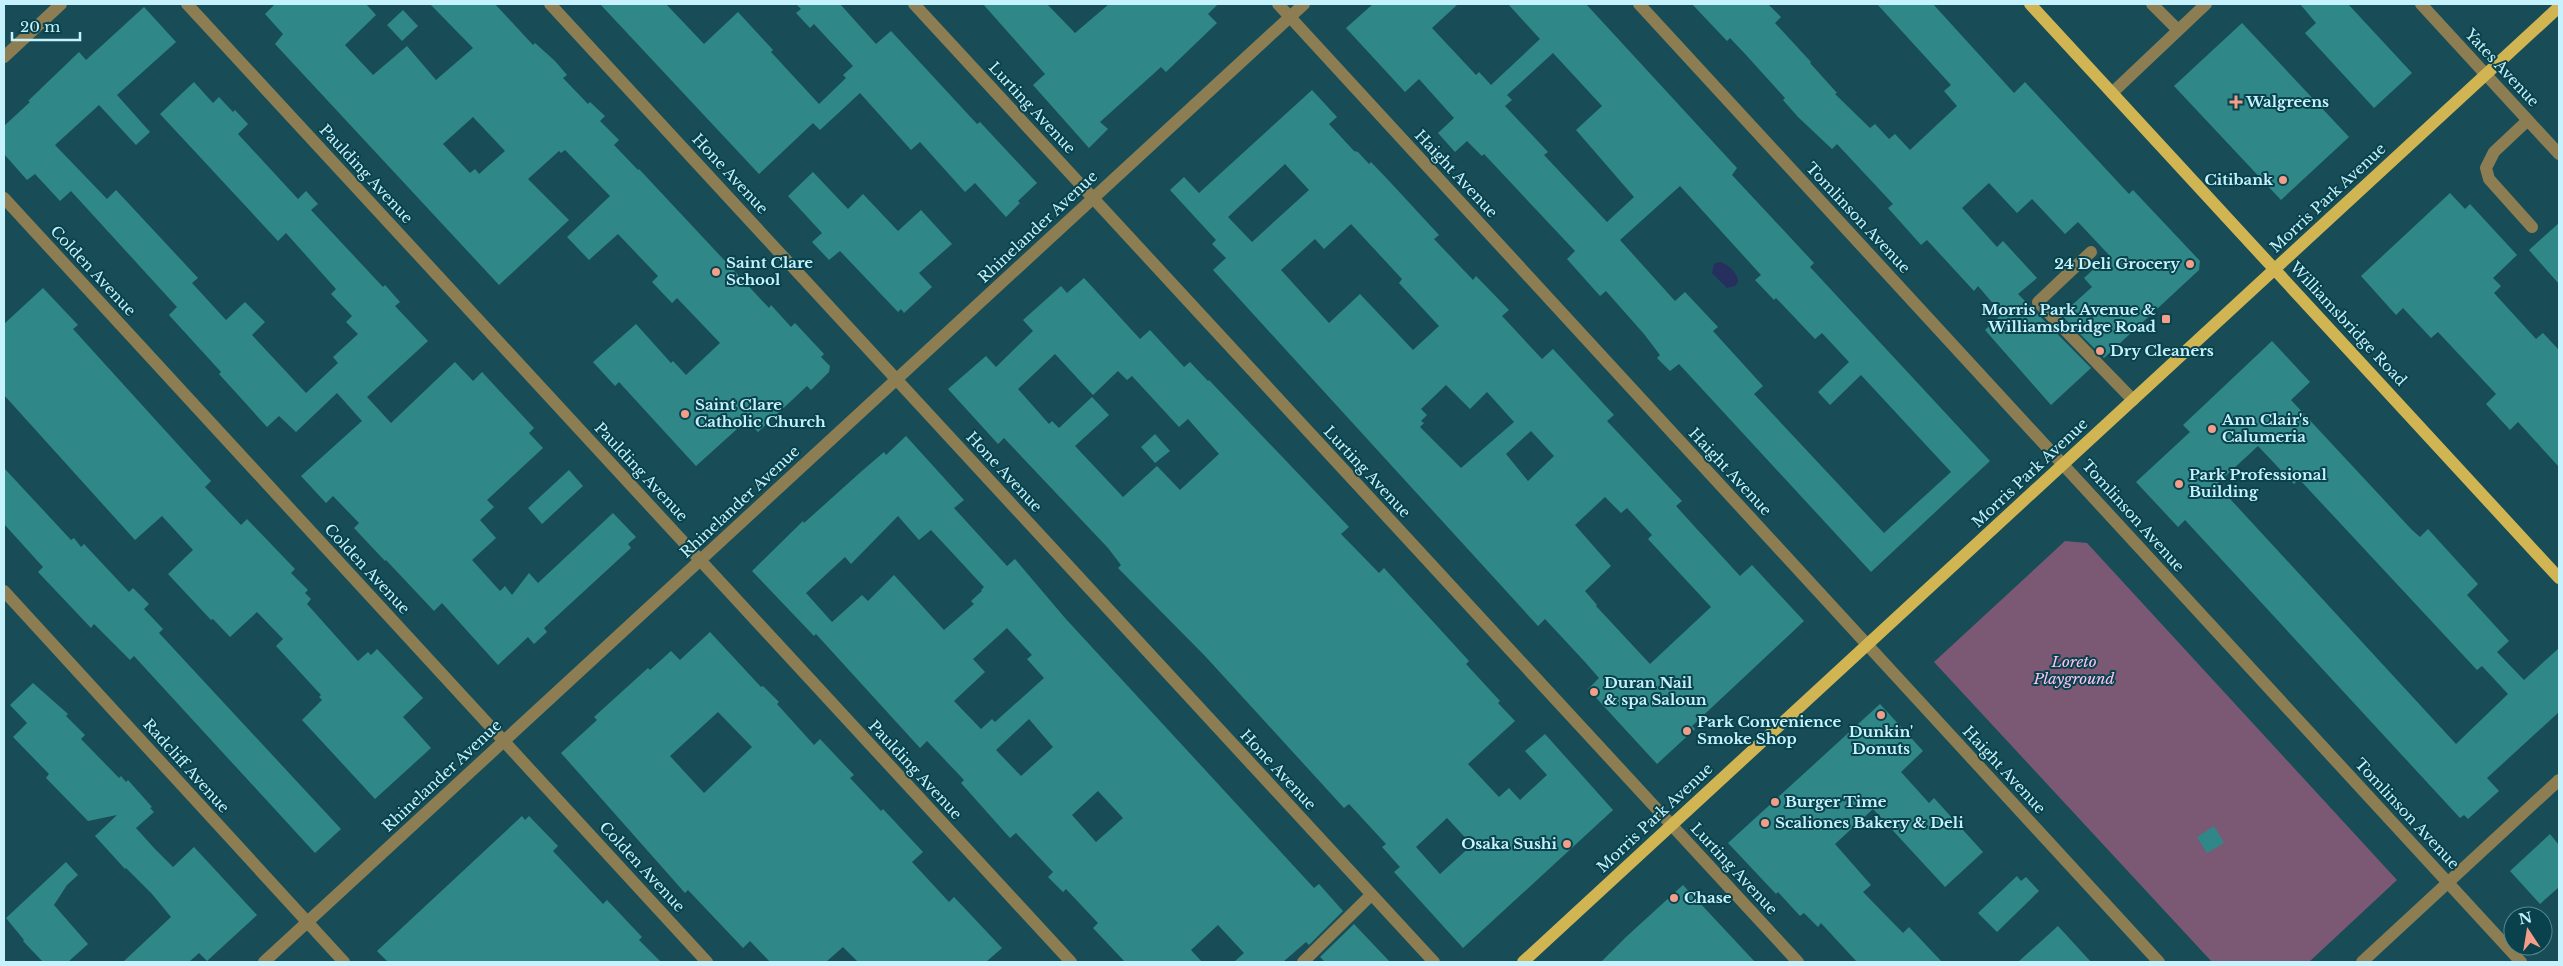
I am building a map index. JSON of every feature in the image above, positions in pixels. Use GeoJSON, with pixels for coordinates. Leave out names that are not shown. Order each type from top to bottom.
{"type":"FeatureCollection","features":[{"type":"Feature","properties":{"kind":"main road","name":"Williamsbridge Road"},"geometry":{"type":"LineString","coordinates":[[2030,4],[2559,578]]}},
{"type":"Feature","properties":{"kind":"main road","name":"Morris Park Avenue"},"geometry":{"type":"LineString","coordinates":[[1523,962],[2559,7]]}},
{"type":"Feature","properties":{"kind":"street"},"geometry":{"type":"LineString","coordinates":[[4,56],[61,4]]}},
{"type":"Feature","properties":{"kind":"street","name":"Paulding Avenue"},"geometry":{"type":"LineString","coordinates":[[187,4],[1071,962]]}},
{"type":"Feature","properties":{"kind":"street","name":"Hone Avenue"},"geometry":{"type":"LineString","coordinates":[[550,4],[1434,962]]}},
{"type":"Feature","properties":{"kind":"street","name":"Lurting Avenue"},"geometry":{"type":"LineString","coordinates":[[914,4],[1798,962]]}},
{"type":"Feature","properties":{"kind":"street","name":"Haight Avenue"},"geometry":{"type":"LineString","coordinates":[[1278,4],[2159,962]]}},
{"type":"Feature","properties":{"kind":"street","name":"Rhinelander Avenue"},"geometry":{"type":"LineString","coordinates":[[264,962],[1304,4]]}},
{"type":"Feature","properties":{"kind":"street","name":"Tomlinson Avenue"},"geometry":{"type":"LineString","coordinates":[[1639,4],[2522,962]]}},
{"type":"Feature","properties":{"kind":"street"},"geometry":{"type":"LineString","coordinates":[[2152,4],[2178,30]]}},
{"type":"Feature","properties":{"kind":"street"},"geometry":{"type":"LineString","coordinates":[[2112,93],[2206,4]]}},
{"type":"Feature","properties":{"kind":"street","name":"Yates Avenue"},"geometry":{"type":"LineString","coordinates":[[2421,4],[2559,154]]}},
{"type":"Feature","properties":{"kind":"street"},"geometry":{"type":"LineString","coordinates":[[2528,120],[2494,152],[2486,168],[2489,179],[2532,226]]}},
{"type":"Feature","properties":{"kind":"street","name":"Colden Avenue"},"geometry":{"type":"LineString","coordinates":[[4,198],[707,962]]}},
{"type":"Feature","properties":{"kind":"street"},"geometry":{"type":"LineString","coordinates":[[2091,252],[2038,302],[2133,400]]}},
{"type":"Feature","properties":{"kind":"street","name":"Radcliff Avenue"},"geometry":{"type":"LineString","coordinates":[[4,591],[344,962]]}},
{"type":"Feature","properties":{"kind":"street"},"geometry":{"type":"LineString","coordinates":[[2362,962],[2559,780]]}},
{"type":"Feature","properties":{"kind":"street"},"geometry":{"type":"LineString","coordinates":[[1303,962],[1372,895]]}},
{"type":"Feature","properties":{"kind":"green space","name":"Loreto Playground"},"geometry":{"type":"Polygon","coordinates":[[[2065,541],[2087,543],[2397,880],[2309,962],[2212,962],[1934,662],[2065,541]]]}},
{"type":"Feature","properties":{"kind":"water"},"geometry":{"type":"Polygon","coordinates":[[[1719,262],[1725,264],[1734,272],[1738,279],[1735,286],[1727,288],[1712,273],[1714,264],[1719,262]]]}},
{"type":"Feature","properties":{"kind":"building"},"geometry":{"type":"Polygon","coordinates":[[[275,4],[366,4],[376,15],[345,45],[373,75],[407,46],[436,80],[473,48],[430,4],[495,4],[533,45],[535,43],[555,61],[567,75],[563,78],[588,104],[590,102],[605,116],[600,121],[619,140],[614,145],[639,169],[769,308],[771,305],[791,327],[795,323],[824,354],[821,357],[830,366],[829,372],[811,390],[807,386],[758,432],[747,420],[696,466],[619,382],[615,386],[593,362],[636,324],[671,363],[673,361],[686,375],[720,343],[677,298],[672,303],[652,282],[658,276],[618,234],[589,260],[567,237],[610,196],[565,150],[561,153],[559,151],[528,179],[569,220],[499,285],[275,44],[283,34],[265,14],[275,4]],[[473,117],[443,144],[470,173],[475,169],[479,174],[505,151],[473,117]]]}},
{"type":"Feature","properties":{"kind":"building"},"geometry":{"type":"Polygon","coordinates":[[[600,4],[666,4],[704,44],[738,12],[773,50],[771,52],[819,104],[846,78],[843,75],[853,66],[814,24],[810,28],[796,13],[801,9],[796,4],[840,4],[876,44],[891,31],[977,124],[980,122],[1037,183],[1018,201],[1020,203],[1006,217],[975,183],[965,192],[920,142],[911,150],[860,93],[820,130],[813,123],[759,174],[600,4]]]}},
{"type":"Feature","properties":{"kind":"building"},"geometry":{"type":"Polygon","coordinates":[[[983,4],[1047,4],[1075,33],[1109,4],[1218,4],[1208,14],[1217,23],[1166,72],[1161,67],[1100,122],[1108,129],[1089,148],[1033,85],[1045,74],[983,4]]]}},
{"type":"Feature","properties":{"kind":"building"},"geometry":{"type":"Polygon","coordinates":[[[1373,4],[1458,4],[1432,28],[1476,75],[1479,72],[1491,85],[1540,39],[1508,4],[1586,4],[1737,168],[1732,175],[1814,263],[1810,267],[1990,461],[1871,572],[1679,364],[1670,371],[1657,358],[1660,355],[1606,291],[1600,296],[1567,259],[1575,251],[1484,154],[1482,156],[1467,141],[1455,152],[1438,133],[1454,118],[1419,79],[1405,92],[1346,28],[1373,4]],[[1553,53],[1507,95],[1512,100],[1505,106],[1548,152],[1544,155],[1607,222],[1634,197],[1576,130],[1602,106],[1553,53]],[[1680,186],[1620,240],[1675,301],[1685,292],[1718,327],[1713,331],[1763,386],[1754,394],[1884,533],[1951,472],[1861,375],[1830,405],[1818,392],[1849,362],[1822,333],[1815,339],[1776,298],[1774,300],[1755,280],[1761,275],[1680,186]]]}},
{"type":"Feature","properties":{"kind":"building"},"geometry":{"type":"Polygon","coordinates":[[[1692,4],[1768,4],[1781,17],[1775,23],[1811,62],[1837,93],[1835,94],[1870,128],[1875,124],[1889,139],[1895,134],[1910,150],[1957,106],[1944,91],[1951,85],[1877,4],[1933,4],[2014,93],[2025,82],[2129,194],[2133,190],[2200,261],[2199,270],[2104,358],[2061,315],[2092,287],[2084,278],[2109,255],[2078,222],[2065,234],[2032,199],[2017,213],[1989,183],[1962,208],[1997,247],[2003,241],[2037,278],[2018,294],[2091,368],[2051,405],[1985,330],[2002,314],[1978,286],[1974,291],[1927,240],[1921,245],[1888,208],[1893,204],[1837,144],[1832,149],[1798,117],[1783,100],[1785,98],[1747,56],[1730,38],[1727,41],[1692,4]]]}},
{"type":"Feature","properties":{"kind":"building"},"geometry":{"type":"Polygon","coordinates":[[[2300,4],[2348,4],[2412,73],[2374,108],[2305,33],[2316,23],[2300,4]]]}},
{"type":"Feature","properties":{"kind":"building"},"geometry":{"type":"Polygon","coordinates":[[[144,7],[176,42],[117,95],[150,132],[136,145],[99,105],[55,145],[107,199],[116,190],[198,278],[192,283],[226,320],[245,302],[265,322],[252,335],[306,393],[338,363],[333,357],[358,334],[346,322],[352,316],[331,294],[336,289],[286,233],[278,241],[160,114],[194,82],[213,103],[219,97],[248,124],[238,134],[298,199],[306,191],[318,204],[311,210],[383,287],[385,285],[400,302],[395,306],[428,341],[367,397],[391,423],[455,362],[473,381],[482,372],[534,428],[529,433],[543,448],[487,500],[494,507],[480,520],[496,538],[472,560],[500,591],[505,586],[512,595],[529,573],[538,583],[613,513],[636,537],[628,544],[631,548],[544,628],[547,632],[534,644],[528,637],[498,665],[442,603],[434,611],[385,561],[354,528],[359,523],[333,496],[326,503],[301,476],[362,421],[337,393],[296,432],[279,416],[267,427],[219,374],[221,372],[169,315],[177,307],[71,191],[60,201],[35,174],[27,180],[4,154],[4,126],[79,52],[86,60],[144,7]]]}},
{"type":"Feature","properties":{"kind":"building"},"geometry":{"type":"Polygon","coordinates":[[[403,10],[418,26],[402,41],[387,25],[403,10]]]}},
{"type":"Feature","properties":{"kind":"building"},"geometry":{"type":"Polygon","coordinates":[[[2242,23],[2349,137],[2281,200],[2174,86],[2242,23]]]}},
{"type":"Feature","properties":{"kind":"building"},"geometry":{"type":"Polygon","coordinates":[[[1312,90],[1337,117],[1329,124],[1354,151],[1358,152],[1369,164],[1371,162],[1439,235],[1434,239],[1473,280],[1476,276],[1509,310],[1502,316],[1542,359],[1553,349],[1614,415],[1607,421],[1682,501],[1676,506],[1740,576],[1752,565],[1804,621],[1692,726],[1695,729],[1657,764],[1588,689],[1599,678],[1585,662],[1545,619],[1538,626],[1213,270],[1226,258],[1212,244],[1216,240],[1170,190],[1184,177],[1199,193],[1312,90]],[[1285,164],[1228,217],[1252,242],[1309,190],[1285,164]],[[1351,224],[1324,249],[1315,239],[1281,270],[1329,323],[1360,294],[1413,350],[1439,326],[1399,283],[1402,279],[1351,224]],[[1446,385],[1421,409],[1427,415],[1421,421],[1424,423],[1420,427],[1461,468],[1514,422],[1487,392],[1470,409],[1446,385]],[[1531,431],[1506,454],[1528,481],[1554,456],[1531,431]],[[1605,497],[1575,525],[1611,566],[1585,591],[1596,606],[1650,664],[1711,607],[1648,539],[1652,535],[1627,508],[1621,513],[1605,497]]]}},
{"type":"Feature","properties":{"kind":"building"},"geometry":{"type":"Polygon","coordinates":[[[813,172],[848,209],[863,194],[898,231],[921,210],[952,244],[919,273],[932,287],[904,313],[901,309],[898,312],[840,251],[829,260],[812,242],[822,233],[788,196],[813,172]]]}},
{"type":"Feature","properties":{"kind":"building"},"geometry":{"type":"Polygon","coordinates":[[[2450,193],[2465,209],[2470,204],[2517,255],[2493,278],[2501,286],[2494,293],[2536,339],[2543,333],[2559,350],[2559,467],[2518,422],[2510,430],[2486,404],[2496,394],[2438,332],[2431,338],[2403,308],[2396,315],[2361,276],[2450,193]]]}},
{"type":"Feature","properties":{"kind":"building"},"geometry":{"type":"Polygon","coordinates":[[[2559,223],[2559,284],[2529,250],[2559,223]]]}},
{"type":"Feature","properties":{"kind":"building"},"geometry":{"type":"Polygon","coordinates":[[[1084,278],[1140,339],[1150,330],[1184,367],[1190,362],[1349,527],[1341,534],[1379,573],[1384,568],[1469,661],[1466,664],[1500,701],[1498,703],[1515,721],[1468,764],[1499,797],[1509,788],[1520,800],[1547,775],[1525,751],[1545,734],[1613,810],[1463,948],[1394,872],[1400,867],[1382,847],[1386,844],[1349,804],[1344,808],[1205,656],[1118,568],[1121,565],[1108,548],[1004,438],[998,444],[948,389],[986,356],[996,367],[1033,331],[1023,320],[1061,286],[1067,293],[1084,278]],[[1055,354],[1018,389],[1049,424],[1052,421],[1059,428],[1092,397],[1109,415],[1075,446],[1123,497],[1157,466],[1180,490],[1219,454],[1188,419],[1179,427],[1132,376],[1127,380],[1118,371],[1093,395],[1055,354]],[[1447,818],[1416,847],[1440,874],[1472,845],[1447,818]]]}},
{"type":"Feature","properties":{"kind":"building"},"geometry":{"type":"Polygon","coordinates":[[[43,288],[78,325],[73,329],[211,481],[205,487],[241,525],[247,519],[295,569],[291,573],[308,590],[305,593],[311,599],[307,604],[358,661],[368,652],[371,655],[377,649],[423,698],[403,717],[431,748],[375,799],[302,720],[322,700],[319,697],[321,695],[276,646],[283,639],[257,612],[230,637],[213,619],[211,620],[168,574],[193,550],[162,516],[135,540],[4,395],[4,324],[43,288]]]}},
{"type":"Feature","properties":{"kind":"building"},"geometry":{"type":"Polygon","coordinates":[[[2272,341],[2310,382],[2291,400],[2412,530],[2420,537],[2428,529],[2478,584],[2467,595],[2509,641],[2497,652],[2524,680],[2559,648],[2559,712],[2487,778],[2499,791],[2468,819],[2464,815],[2460,818],[2185,520],[2178,527],[2136,482],[2190,432],[2183,425],[2272,341]],[[2258,446],[2218,483],[2220,488],[2456,744],[2508,694],[2482,666],[2477,670],[2299,479],[2294,484],[2258,446]]]}},
{"type":"Feature","properties":{"kind":"building"},"geometry":{"type":"Polygon","coordinates":[[[1155,434],[1170,451],[1155,463],[1141,447],[1155,434]]]}},
{"type":"Feature","properties":{"kind":"building"},"geometry":{"type":"Polygon","coordinates":[[[906,436],[964,500],[954,508],[1007,566],[1015,559],[1065,618],[1314,888],[1319,884],[1343,911],[1309,945],[1306,942],[1283,962],[1234,962],[1244,953],[1218,925],[1191,950],[1202,962],[1125,962],[1093,928],[1098,923],[1066,889],[1063,892],[1048,877],[1053,872],[1016,833],[1010,838],[961,783],[964,780],[927,741],[920,748],[816,634],[814,636],[752,571],[803,521],[804,523],[884,452],[886,455],[906,436]],[[898,516],[851,564],[845,557],[806,593],[832,622],[862,595],[868,601],[894,575],[944,630],[974,604],[971,601],[984,587],[931,530],[919,540],[898,516]],[[1007,628],[973,659],[985,672],[954,701],[981,729],[992,719],[995,722],[1044,678],[1027,659],[1032,655],[1007,628]],[[1029,719],[996,750],[1021,776],[1053,747],[1029,719]],[[1098,791],[1072,815],[1096,842],[1123,818],[1098,791]]]}},
{"type":"Feature","properties":{"kind":"building"},"geometry":{"type":"Polygon","coordinates":[[[4,468],[71,540],[74,538],[81,547],[84,544],[129,592],[133,588],[149,604],[144,609],[163,629],[159,633],[341,829],[315,853],[134,656],[130,660],[94,624],[91,628],[38,572],[43,567],[4,524],[4,468]]]}},
{"type":"Feature","properties":{"kind":"building"},"geometry":{"type":"Polygon","coordinates":[[[569,470],[583,486],[542,524],[528,508],[569,470]]]}},
{"type":"Feature","properties":{"kind":"building"},"geometry":{"type":"Polygon","coordinates":[[[710,632],[761,687],[763,686],[779,702],[777,704],[814,745],[820,739],[854,775],[850,778],[881,811],[883,809],[923,852],[912,862],[949,902],[954,897],[1002,948],[986,962],[858,962],[843,947],[826,962],[770,962],[750,941],[743,948],[688,890],[685,893],[561,753],[597,720],[594,717],[648,668],[650,670],[671,651],[680,660],[710,632]],[[718,712],[670,756],[704,793],[752,747],[718,712]]]}},
{"type":"Feature","properties":{"kind":"building"},"geometry":{"type":"Polygon","coordinates":[[[33,683],[68,714],[66,716],[85,735],[81,739],[119,778],[121,776],[126,782],[128,780],[152,807],[150,808],[154,812],[136,828],[154,848],[173,867],[194,847],[257,915],[207,961],[199,953],[189,962],[123,962],[171,917],[152,894],[125,869],[95,836],[117,815],[88,821],[46,778],[49,774],[13,737],[27,723],[10,705],[33,683]]]}},
{"type":"Feature","properties":{"kind":"building"},"geometry":{"type":"Polygon","coordinates":[[[1880,704],[1923,751],[1901,772],[1929,803],[1934,798],[1983,852],[1945,887],[1873,809],[1835,844],[1871,885],[1863,892],[1903,933],[1909,927],[1942,962],[1857,962],[1821,923],[1818,927],[1804,913],[1800,916],[1778,892],[1776,894],[1728,843],[1880,704]]]}},
{"type":"Feature","properties":{"kind":"building"},"geometry":{"type":"Polygon","coordinates":[[[522,816],[525,820],[529,816],[558,846],[553,851],[603,904],[607,900],[642,937],[639,940],[661,962],[388,962],[377,951],[522,816]]]}},
{"type":"Feature","properties":{"kind":"building"},"geometry":{"type":"Polygon","coordinates":[[[2214,826],[2224,843],[2207,853],[2197,837],[2214,826]]]}},
{"type":"Feature","properties":{"kind":"building"},"geometry":{"type":"Polygon","coordinates":[[[2550,834],[2559,845],[2559,887],[2540,904],[2510,871],[2550,834]]]}},
{"type":"Feature","properties":{"kind":"building"},"geometry":{"type":"Polygon","coordinates":[[[66,862],[78,875],[67,885],[54,905],[88,944],[68,962],[43,962],[23,941],[6,918],[66,862]]]}},
{"type":"Feature","properties":{"kind":"building"},"geometry":{"type":"Polygon","coordinates":[[[2017,876],[2021,881],[2026,877],[2039,891],[1997,932],[1978,913],[2017,876]]]}},
{"type":"Feature","properties":{"kind":"building"},"geometry":{"type":"Polygon","coordinates":[[[1683,885],[1755,962],[1601,962],[1626,937],[1683,885]]]}},
{"type":"Feature","properties":{"kind":"building"},"geometry":{"type":"Polygon","coordinates":[[[1354,924],[1390,962],[1325,962],[1320,957],[1354,924]]]}},
{"type":"Feature","properties":{"kind":"building"},"geometry":{"type":"Polygon","coordinates":[[[2058,926],[2091,962],[2018,962],[2058,926]]]}},
{"type":"Feature","properties":{"kind":"place","name":"Walgreens"},"geometry":{"type":"Point","coordinates":[2236,102]}},
{"type":"Feature","properties":{"kind":"place","name":"Citibank"},"geometry":{"type":"Point","coordinates":[2283,180]}},
{"type":"Feature","properties":{"kind":"place","name":"24 Deli Grocery"},"geometry":{"type":"Point","coordinates":[2190,264]}},
{"type":"Feature","properties":{"kind":"place","name":"Saint Clare School"},"geometry":{"type":"Point","coordinates":[716,272]}},
{"type":"Feature","properties":{"kind":"place","name":"Morris Park Avenue & Williamsbridge Road"},"geometry":{"type":"Point","coordinates":[2166,319]}},
{"type":"Feature","properties":{"kind":"place","name":"Dry Cleaners"},"geometry":{"type":"Point","coordinates":[2100,351]}},
{"type":"Feature","properties":{"kind":"place","name":"Saint Clare Catholic Church"},"geometry":{"type":"Point","coordinates":[685,414]}},
{"type":"Feature","properties":{"kind":"place","name":"Ann Clair's Calumeria"},"geometry":{"type":"Point","coordinates":[2212,429]}},
{"type":"Feature","properties":{"kind":"place","name":"Park Professional Building"},"geometry":{"type":"Point","coordinates":[2179,484]}},
{"type":"Feature","properties":{"kind":"place","name":"Duran Nail & spa Saloun"},"geometry":{"type":"Point","coordinates":[1594,692]}},
{"type":"Feature","properties":{"kind":"place","name":"Dunkin' Donuts"},"geometry":{"type":"Point","coordinates":[1881,715]}},
{"type":"Feature","properties":{"kind":"place","name":"Park Convenience Smoke Shop"},"geometry":{"type":"Point","coordinates":[1687,731]}},
{"type":"Feature","properties":{"kind":"place","name":"Burger Time"},"geometry":{"type":"Point","coordinates":[1775,802]}},
{"type":"Feature","properties":{"kind":"place","name":"Scaliones Bakery & Deli"},"geometry":{"type":"Point","coordinates":[1765,823]}},
{"type":"Feature","properties":{"kind":"place","name":"Osaka Sushi"},"geometry":{"type":"Point","coordinates":[1567,844]}},
{"type":"Feature","properties":{"kind":"place","name":"Chase"},"geometry":{"type":"Point","coordinates":[1674,898]}}]}
